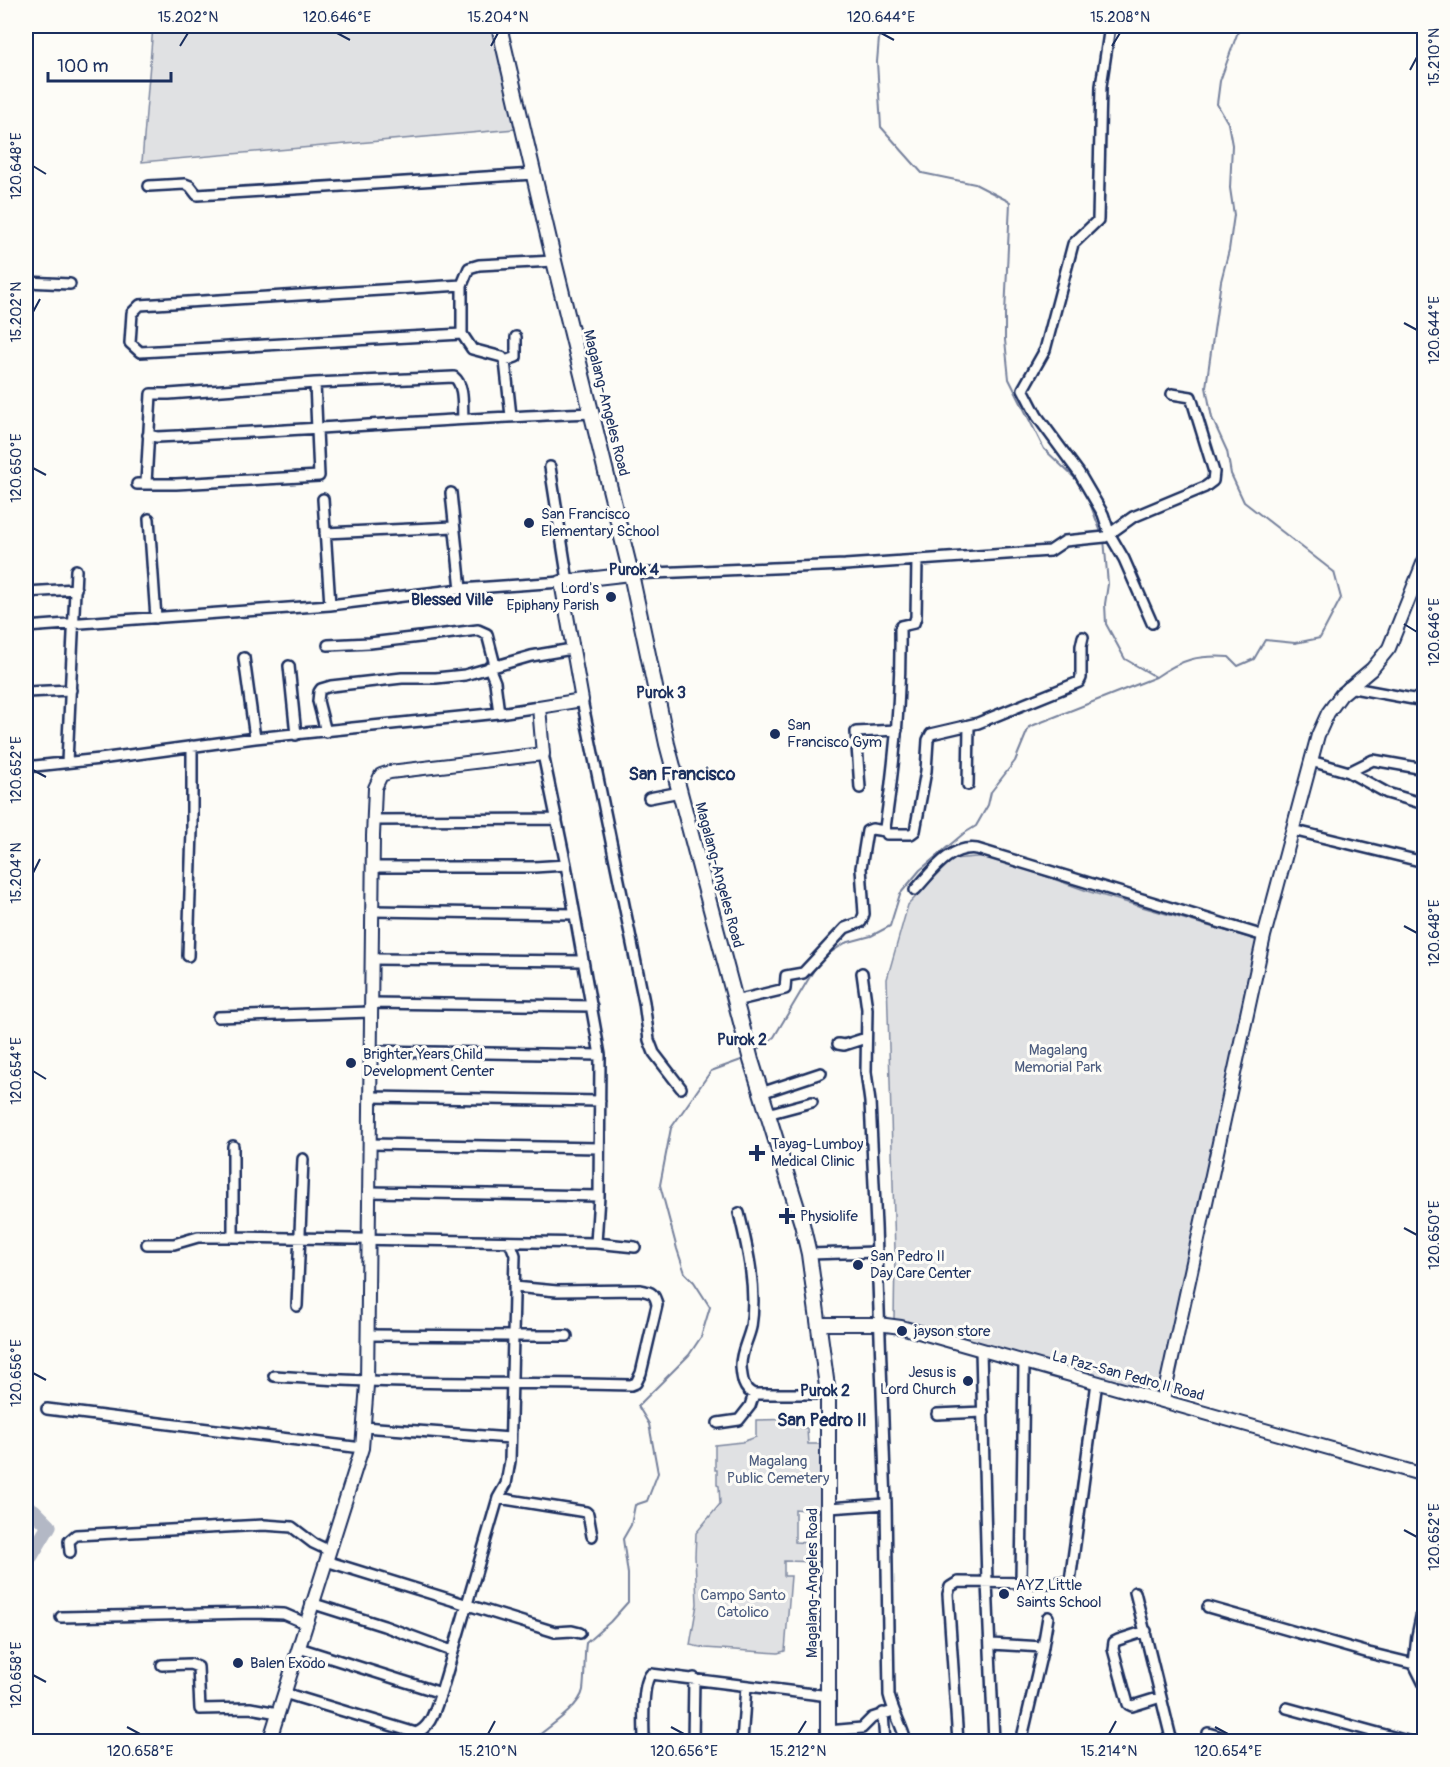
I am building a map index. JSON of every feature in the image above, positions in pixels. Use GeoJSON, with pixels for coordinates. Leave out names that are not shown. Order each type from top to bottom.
{"type":"FeatureCollection","features":[{"type":"Feature","properties":{"kind":"main road","name":"Magalang-Angeles Road"},"geometry":{"type":"LineString","coordinates":[[499,26],[631,574],[667,744],[751,1060],[802,1224],[809,1254],[828,1394],[828,1736]]}},
{"type":"Feature","properties":{"kind":"street"},"geometry":{"type":"LineString","coordinates":[[1110,26],[1101,87],[1098,220],[1073,244],[1045,350],[1023,389],[1036,416],[1079,473],[1103,514],[1110,535],[1124,559],[1152,623]]}},
{"type":"Feature","properties":{"kind":"street"},"geometry":{"type":"LineString","coordinates":[[149,186],[188,185],[197,195],[534,174]]}},
{"type":"Feature","properties":{"kind":"street"},"geometry":{"type":"LineString","coordinates":[[511,417],[505,361],[502,357],[472,349],[462,334],[462,285],[470,268],[479,265],[554,261]]}},
{"type":"Feature","properties":{"kind":"street"},"geometry":{"type":"LineString","coordinates":[[26,282],[70,284]]}},
{"type":"Feature","properties":{"kind":"street"},"geometry":{"type":"LineString","coordinates":[[462,285],[140,305],[132,313],[130,343],[140,352],[462,334]]}},
{"type":"Feature","properties":{"kind":"street"},"geometry":{"type":"LineString","coordinates":[[505,361],[516,357],[516,337]]}},
{"type":"Feature","properties":{"kind":"street"},"geometry":{"type":"LineString","coordinates":[[315,383],[319,476],[141,484],[151,394],[315,383],[454,377],[461,386],[463,419]]}},
{"type":"Feature","properties":{"kind":"street"},"geometry":{"type":"LineString","coordinates":[[26,627],[330,604],[460,589],[564,582],[631,574],[1050,551],[1065,541],[1099,539],[1110,535],[1133,517],[1205,487],[1213,481],[1214,472],[1191,397],[1172,394]]}},
{"type":"Feature","properties":{"kind":"street"},"geometry":{"type":"LineString","coordinates":[[148,435],[156,437],[316,430],[463,419],[591,413]]}},
{"type":"Feature","properties":{"kind":"street"},"geometry":{"type":"LineString","coordinates":[[550,467],[572,649],[644,1002],[649,1040],[660,1063],[681,1088]]}},
{"type":"Feature","properties":{"kind":"street"},"geometry":{"type":"LineString","coordinates":[[451,493],[460,589]]}},
{"type":"Feature","properties":{"kind":"street"},"geometry":{"type":"LineString","coordinates":[[323,499],[330,604]]}},
{"type":"Feature","properties":{"kind":"street"},"geometry":{"type":"LineString","coordinates":[[149,519],[156,618]]}},
{"type":"Feature","properties":{"kind":"street"},"geometry":{"type":"LineString","coordinates":[[325,532],[454,526]]}},
{"type":"Feature","properties":{"kind":"street"},"geometry":{"type":"LineString","coordinates":[[885,831],[896,748],[900,695],[900,629],[901,626],[914,623],[916,617],[917,560]]}},
{"type":"Feature","properties":{"kind":"street"},"geometry":{"type":"LineString","coordinates":[[1163,1400],[1264,936],[1318,735],[1328,713],[1348,687],[1372,669],[1389,648],[1425,561]]}},
{"type":"Feature","properties":{"kind":"street"},"geometry":{"type":"LineString","coordinates":[[67,762],[76,570]]}},
{"type":"Feature","properties":{"kind":"street"},"geometry":{"type":"LineString","coordinates":[[26,592],[76,589]]}},
{"type":"Feature","properties":{"kind":"street"},"geometry":{"type":"LineString","coordinates":[[328,645],[484,631],[488,634],[499,713]]}},
{"type":"Feature","properties":{"kind":"street"},"geometry":{"type":"LineString","coordinates":[[735,1000],[785,989],[786,976],[803,973],[844,928],[861,922],[864,914],[862,857],[867,831],[872,829],[885,831],[887,834],[911,834],[915,831],[926,771],[929,736],[969,725],[1078,682],[1081,678],[1083,637]]}},
{"type":"Feature","properties":{"kind":"street"},"geometry":{"type":"LineString","coordinates":[[326,732],[318,697],[321,690],[339,685],[402,678],[465,675],[492,666],[572,649]]}},
{"type":"Feature","properties":{"kind":"street"},"geometry":{"type":"LineString","coordinates":[[244,658],[255,738]]}},
{"type":"Feature","properties":{"kind":"street"},"geometry":{"type":"LineString","coordinates":[[289,666],[296,735]]}},
{"type":"Feature","properties":{"kind":"street"},"geometry":{"type":"LineString","coordinates":[[1348,687],[1425,701]]}},
{"type":"Feature","properties":{"kind":"street"},"geometry":{"type":"LineString","coordinates":[[26,692],[71,690]]}},
{"type":"Feature","properties":{"kind":"street"},"geometry":{"type":"LineString","coordinates":[[26,767],[255,738],[499,713],[582,700]]}},
{"type":"Feature","properties":{"kind":"street"},"geometry":{"type":"LineString","coordinates":[[538,707],[543,754],[566,865],[600,1055],[599,1196],[596,1243]]}},
{"type":"Feature","properties":{"kind":"street"},"geometry":{"type":"LineString","coordinates":[[968,785],[969,725]]}},
{"type":"Feature","properties":{"kind":"street"},"geometry":{"type":"LineString","coordinates":[[860,788],[856,732],[897,730]]}},
{"type":"Feature","properties":{"kind":"street"},"geometry":{"type":"LineString","coordinates":[[188,956],[192,746]]}},
{"type":"Feature","properties":{"kind":"street"},"geometry":{"type":"LineString","coordinates":[[274,1740],[278,1713],[311,1603],[362,1448],[367,1380],[375,788],[381,775],[390,771],[543,754]]}},
{"type":"Feature","properties":{"kind":"street"},"geometry":{"type":"LineString","coordinates":[[1349,772],[1373,760],[1425,769]]}},
{"type":"Feature","properties":{"kind":"street"},"geometry":{"type":"LineString","coordinates":[[1311,761],[1349,772],[1388,793],[1425,804]]}},
{"type":"Feature","properties":{"kind":"street"},"geometry":{"type":"LineString","coordinates":[[649,798],[680,792]]}},
{"type":"Feature","properties":{"kind":"street"},"geometry":{"type":"LineString","coordinates":[[373,820],[557,819]]}},
{"type":"Feature","properties":{"kind":"street"},"geometry":{"type":"LineString","coordinates":[[1292,830],[1425,862]]}},
{"type":"Feature","properties":{"kind":"street"},"geometry":{"type":"LineString","coordinates":[[915,890],[934,868],[952,853],[968,848],[977,849],[1264,936]]}},
{"type":"Feature","properties":{"kind":"street"},"geometry":{"type":"LineString","coordinates":[[373,867],[566,865]]}},
{"type":"Feature","properties":{"kind":"street"},"geometry":{"type":"LineString","coordinates":[[373,911],[575,914]]}},
{"type":"Feature","properties":{"kind":"street"},"geometry":{"type":"LineString","coordinates":[[372,959],[583,961]]}},
{"type":"Feature","properties":{"kind":"street"},"geometry":{"type":"LineString","coordinates":[[862,973],[867,1009],[866,1072],[870,1102],[886,1504],[889,1695],[885,1742]]}},
{"type":"Feature","properties":{"kind":"street"},"geometry":{"type":"LineString","coordinates":[[218,1017],[371,1008],[592,1006]]}},
{"type":"Feature","properties":{"kind":"street"},"geometry":{"type":"LineString","coordinates":[[838,1044],[844,1045],[866,1038]]}},
{"type":"Feature","properties":{"kind":"street"},"geometry":{"type":"LineString","coordinates":[[371,1051],[600,1055]]}},
{"type":"Feature","properties":{"kind":"street"},"geometry":{"type":"LineString","coordinates":[[761,1093],[821,1073]]}},
{"type":"Feature","properties":{"kind":"street"},"geometry":{"type":"LineString","coordinates":[[371,1097],[600,1101]]}},
{"type":"Feature","properties":{"kind":"street"},"geometry":{"type":"LineString","coordinates":[[767,1114],[812,1102]]}},
{"type":"Feature","properties":{"kind":"street"},"geometry":{"type":"LineString","coordinates":[[369,1144],[599,1148]]}},
{"type":"Feature","properties":{"kind":"street"},"geometry":{"type":"LineString","coordinates":[[233,1146],[233,1237]]}},
{"type":"Feature","properties":{"kind":"street"},"geometry":{"type":"LineString","coordinates":[[297,1306],[303,1159]]}},
{"type":"Feature","properties":{"kind":"street"},"geometry":{"type":"LineString","coordinates":[[369,1192],[599,1196]]}},
{"type":"Feature","properties":{"kind":"street"},"geometry":{"type":"LineString","coordinates":[[739,1213],[747,1245],[752,1298],[751,1327],[742,1352],[741,1370],[746,1389],[754,1394],[828,1394]]}},
{"type":"Feature","properties":{"kind":"street"},"geometry":{"type":"LineString","coordinates":[[147,1244],[174,1244],[198,1237],[233,1237],[596,1243],[634,1247]]}},
{"type":"Feature","properties":{"kind":"street"},"geometry":{"type":"LineString","coordinates":[[284,1693],[416,1733],[429,1724],[441,1693],[498,1498],[506,1484],[508,1474],[515,1255],[508,1242]]}},
{"type":"Feature","properties":{"kind":"street"},"geometry":{"type":"LineString","coordinates":[[809,1254],[876,1252]]}},
{"type":"Feature","properties":{"kind":"street"},"geometry":{"type":"LineString","coordinates":[[274,1376],[341,1382],[367,1380],[512,1385],[635,1384],[641,1373],[657,1305],[654,1295],[640,1290],[557,1291],[514,1287]]}},
{"type":"Feature","properties":{"kind":"street","name":"La Paz-San Pedro II Road"},"geometry":{"type":"LineString","coordinates":[[820,1324],[878,1324],[901,1327],[1425,1475]]}},
{"type":"Feature","properties":{"kind":"street"},"geometry":{"type":"LineString","coordinates":[[367,1335],[567,1336]]}},
{"type":"Feature","properties":{"kind":"street"},"geometry":{"type":"LineString","coordinates":[[981,1350],[994,1742]]}},
{"type":"Feature","properties":{"kind":"street"},"geometry":{"type":"LineString","coordinates":[[1021,1582],[1024,1363]]}},
{"type":"Feature","properties":{"kind":"street"},"geometry":{"type":"LineString","coordinates":[[958,1742],[948,1594],[950,1587],[958,1582],[1066,1582],[1071,1578],[1097,1382]]}},
{"type":"Feature","properties":{"kind":"street"},"geometry":{"type":"LineString","coordinates":[[718,1423],[739,1420],[750,1406],[754,1394]]}},
{"type":"Feature","properties":{"kind":"street"},"geometry":{"type":"LineString","coordinates":[[47,1409],[362,1448]]}},
{"type":"Feature","properties":{"kind":"street"},"geometry":{"type":"LineString","coordinates":[[937,1414],[983,1412]]}},
{"type":"Feature","properties":{"kind":"street"},"geometry":{"type":"LineString","coordinates":[[364,1427],[510,1438]]}},
{"type":"Feature","properties":{"kind":"street"},"geometry":{"type":"LineString","coordinates":[[498,1498],[586,1512],[592,1536]]}},
{"type":"Feature","properties":{"kind":"street"},"geometry":{"type":"LineString","coordinates":[[829,1508],[886,1504]]}},
{"type":"Feature","properties":{"kind":"street"},"geometry":{"type":"LineString","coordinates":[[70,1552],[69,1541],[76,1535],[264,1525],[292,1527],[328,1556],[555,1632],[580,1633]]}},
{"type":"Feature","properties":{"kind":"street"},"geometry":{"type":"LineString","coordinates":[[1135,1592],[1172,1740],[1157,1742]]}},
{"type":"Feature","properties":{"kind":"street"},"geometry":{"type":"LineString","coordinates":[[311,1603],[452,1651]]}},
{"type":"Feature","properties":{"kind":"street"},"geometry":{"type":"LineString","coordinates":[[1425,1603],[1417,1636],[1414,1664],[1425,1684]]}},
{"type":"Feature","properties":{"kind":"street"},"geometry":{"type":"LineString","coordinates":[[1208,1607],[1414,1664]]}},
{"type":"Feature","properties":{"kind":"street"},"geometry":{"type":"LineString","coordinates":[[61,1617],[254,1613],[284,1614],[305,1623]]}},
{"type":"Feature","properties":{"kind":"street"},"geometry":{"type":"LineString","coordinates":[[1021,1742],[1048,1617]]}},
{"type":"Feature","properties":{"kind":"street"},"geometry":{"type":"LineString","coordinates":[[1146,1631],[1114,1642],[1113,1649],[1128,1704],[1132,1706],[1161,1697]]}},
{"type":"Feature","properties":{"kind":"street"},"geometry":{"type":"LineString","coordinates":[[991,1644],[1043,1647]]}},
{"type":"Feature","properties":{"kind":"street"},"geometry":{"type":"LineString","coordinates":[[299,1648],[441,1693]]}},
{"type":"Feature","properties":{"kind":"street"},"geometry":{"type":"LineString","coordinates":[[162,1665],[198,1666],[200,1709],[250,1708],[278,1713]]}},
{"type":"Feature","properties":{"kind":"street"},"geometry":{"type":"LineString","coordinates":[[644,1742],[648,1677],[655,1674],[828,1696]]}},
{"type":"Feature","properties":{"kind":"street"},"geometry":{"type":"LineString","coordinates":[[693,1742],[694,1678]]}},
{"type":"Feature","properties":{"kind":"street"},"geometry":{"type":"LineString","coordinates":[[742,1742],[746,1686]]}},
{"type":"Feature","properties":{"kind":"street"},"geometry":{"type":"LineString","coordinates":[[1287,1708],[1411,1742]]}},
{"type":"Feature","properties":{"kind":"street"},"geometry":{"type":"LineString","coordinates":[[828,1736],[862,1728],[872,1718],[888,1712]]}},
{"type":"Feature","properties":{"kind":"street"},"geometry":{"type":"LineString","coordinates":[[888,1712],[900,1721],[906,1742]]}},
{"type":"Feature","properties":{"kind":"street"},"geometry":{"type":"LineString","coordinates":[[1210,1742],[1208,1733],[1238,1742]]}},
{"type":"Feature","properties":{"kind":"green space"},"geometry":{"type":"Polygon","coordinates":[[[153,26],[495,26],[515,129],[142,162],[153,26]]]}},
{"type":"Feature","properties":{"kind":"green space","name":"Magalang Memorial Park"},"geometry":{"type":"Polygon","coordinates":[[[989,856],[1090,892],[1257,940],[1160,1394],[894,1320],[895,1252],[887,979],[908,905],[952,859],[989,856]]]}},
{"type":"Feature","properties":{"kind":"green space","name":"Campo Santo Catolico"},"geometry":{"type":"Polygon","coordinates":[[[801,1419],[801,1428],[807,1428],[808,1444],[822,1444],[823,1512],[795,1509],[795,1542],[822,1544],[822,1562],[784,1561],[784,1576],[791,1576],[785,1651],[778,1653],[690,1645],[697,1604],[696,1533],[720,1504],[717,1470],[715,1470],[715,1445],[742,1442],[756,1437],[756,1420],[801,1419]]]}},
{"type":"Feature","properties":{"kind":"waterway"},"geometry":{"type":"LineString","coordinates":[[880,26],[877,62],[881,127],[922,173],[975,184],[1010,202],[1005,314],[1009,379],[1044,449],[1080,483]]}},
{"type":"Feature","properties":{"kind":"waterway"},"geometry":{"type":"LineString","coordinates":[[824,957],[845,943],[871,936],[890,926],[900,894],[920,870],[976,826],[988,805],[991,792],[1015,761],[1029,727],[1156,677],[1182,662],[1208,657],[1229,657],[1238,666],[1254,659],[1265,640],[1295,643],[1320,638],[1341,598],[1334,572],[1244,502],[1231,474],[1227,451],[1212,418],[1206,387],[1221,281],[1229,250],[1234,215],[1230,188],[1232,145],[1228,123],[1217,104],[1220,81],[1240,26]]}},
{"type":"Feature","properties":{"kind":"waterway"},"geometry":{"type":"LineString","coordinates":[[1086,493],[1102,535]]}},
{"type":"Feature","properties":{"kind":"waterway"},"geometry":{"type":"LineString","coordinates":[[1104,539],[1108,584],[1105,604],[1106,624],[1125,659],[1156,677]]}},
{"type":"Feature","properties":{"kind":"waterway"},"geometry":{"type":"LineString","coordinates":[[754,1052],[774,1037],[818,963]]}},
{"type":"Feature","properties":{"kind":"waterway"},"geometry":{"type":"LineString","coordinates":[[530,1742],[569,1711],[580,1697],[584,1684],[586,1643],[628,1602],[628,1574],[623,1539],[631,1525],[635,1505],[647,1501],[658,1473],[649,1424],[638,1406],[689,1355],[701,1337],[710,1307],[694,1282],[685,1273],[660,1185],[671,1128],[711,1071],[744,1059]]}},
{"type":"Feature","properties":{"kind":"waterway"},"geometry":{"type":"LineString","coordinates":[[26,1507],[34,1511],[49,1526],[31,1556],[26,1558]]}},
{"type":"Feature","properties":{"kind":"place","name":"San Francisco Elementary School"},"geometry":{"type":"Point","coordinates":[529,523]}},
{"type":"Feature","properties":{"kind":"place","name":"Lord's Epiphany Parish"},"geometry":{"type":"Point","coordinates":[611,597]}},
{"type":"Feature","properties":{"kind":"place","name":"San Francisco Gym"},"geometry":{"type":"Point","coordinates":[775,734]}},
{"type":"Feature","properties":{"kind":"place","name":"Brighter Years Child Development Center"},"geometry":{"type":"Point","coordinates":[351,1063]}},
{"type":"Feature","properties":{"kind":"place","name":"Tayag-Lumboy Medical Clinic"},"geometry":{"type":"Point","coordinates":[757,1153]}},
{"type":"Feature","properties":{"kind":"place","name":"Physiolife"},"geometry":{"type":"Point","coordinates":[787,1216]}},
{"type":"Feature","properties":{"kind":"place","name":"San Pedro II Day Care Center"},"geometry":{"type":"Point","coordinates":[858,1265]}},
{"type":"Feature","properties":{"kind":"place","name":"jayson store"},"geometry":{"type":"Point","coordinates":[902,1331]}},
{"type":"Feature","properties":{"kind":"place","name":"Jesus is Lord Church"},"geometry":{"type":"Point","coordinates":[968,1381]}},
{"type":"Feature","properties":{"kind":"place","name":"AYZ Little Saints School"},"geometry":{"type":"Point","coordinates":[1004,1594]}},
{"type":"Feature","properties":{"kind":"place","name":"Balen Exodo"},"geometry":{"type":"Point","coordinates":[238,1663]}},
{"type":"Feature","properties":{"kind":"district","name":"Purok 4"},"geometry":{"type":"Point","coordinates":[634,570]}},
{"type":"Feature","properties":{"kind":"district","name":"Blessed Ville"},"geometry":{"type":"Point","coordinates":[452,600]}},
{"type":"Feature","properties":{"kind":"district","name":"Purok 3"},"geometry":{"type":"Point","coordinates":[661,693]}},
{"type":"Feature","properties":{"kind":"district","name":"San Francisco"},"geometry":{"type":"Point","coordinates":[682,774]}},
{"type":"Feature","properties":{"kind":"district","name":"Purok 2"},"geometry":{"type":"Point","coordinates":[742,1040]}},
{"type":"Feature","properties":{"kind":"district","name":"Purok 2"},"geometry":{"type":"Point","coordinates":[825,1391]}},
{"type":"Feature","properties":{"kind":"district","name":"San Pedro II"},"geometry":{"type":"Point","coordinates":[822,1420]}},
{"type":"Feature","properties":{"kind":"park label","name":"Magalang Public Cemetery"},"geometry":{"type":"Point","coordinates":[778,1470]}}]}
